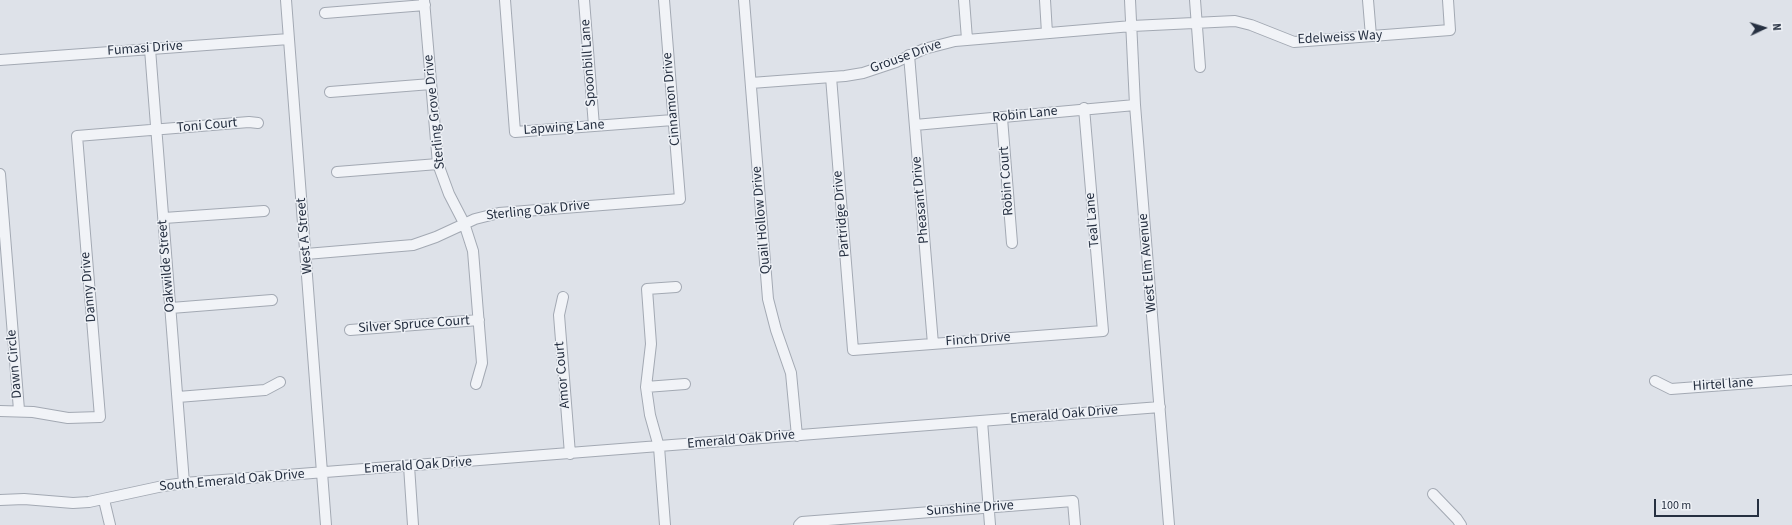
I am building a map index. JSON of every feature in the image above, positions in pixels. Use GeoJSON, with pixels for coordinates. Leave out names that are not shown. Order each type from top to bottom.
{"type":"FeatureCollection","features":[{"type":"Feature","properties":{"kind":"street","name":"West A Street"},"geometry":{"type":"LineString","coordinates":[[286,0],[326,525]]}},
{"type":"Feature","properties":{"kind":"street","name":"Lapwing Lane"},"geometry":{"type":"LineString","coordinates":[[505,0],[514,132],[674,120]]}},
{"type":"Feature","properties":{"kind":"street","name":"Spoonbill Lane"},"geometry":{"type":"LineString","coordinates":[[584,0],[594,126]]}},
{"type":"Feature","properties":{"kind":"street","name":"Cinnamon Drive"},"geometry":{"type":"LineString","coordinates":[[664,0],[680,199]]}},
{"type":"Feature","properties":{"kind":"street","name":"Quail Hollow Drive"},"geometry":{"type":"LineString","coordinates":[[744,0],[768,299],[776,330],[791,373],[794,389],[797,436]]}},
{"type":"Feature","properties":{"kind":"street"},"geometry":{"type":"LineString","coordinates":[[964,0],[967,39]]}},
{"type":"Feature","properties":{"kind":"street"},"geometry":{"type":"LineString","coordinates":[[1045,0],[1047,33]]}},
{"type":"Feature","properties":{"kind":"street","name":"West Elm Avenue"},"geometry":{"type":"LineString","coordinates":[[1130,0],[1135,105],[1169,525]]}},
{"type":"Feature","properties":{"kind":"street"},"geometry":{"type":"LineString","coordinates":[[1195,0],[1200,67]]}},
{"type":"Feature","properties":{"kind":"street"},"geometry":{"type":"LineString","coordinates":[[1368,0],[1371,36]]}},
{"type":"Feature","properties":{"kind":"street","name":"Edelweiss Way"},"geometry":{"type":"LineString","coordinates":[[1132,26],[1235,20],[1294,42],[1450,30],[1448,0]]}},
{"type":"Feature","properties":{"kind":"street"},"geometry":{"type":"LineString","coordinates":[[325,13],[425,3]]}},
{"type":"Feature","properties":{"kind":"street","name":"Sterling Grove Drive"},"geometry":{"type":"LineString","coordinates":[[425,3],[438,164],[448,194],[464,223],[473,251],[482,363],[476,384]]}},
{"type":"Feature","properties":{"kind":"street","name":"Grouse Drive"},"geometry":{"type":"LineString","coordinates":[[751,82],[831,77],[863,73],[940,44],[967,39],[1132,26]]}},
{"type":"Feature","properties":{"kind":"street","name":"Fumasi Drive"},"geometry":{"type":"LineString","coordinates":[[0,60],[289,39]]}},
{"type":"Feature","properties":{"kind":"street","name":"Oakwilde Street"},"geometry":{"type":"LineString","coordinates":[[150,49],[184,483]]}},
{"type":"Feature","properties":{"kind":"street","name":"Pheasant Drive"},"geometry":{"type":"LineString","coordinates":[[909,55],[933,344]]}},
{"type":"Feature","properties":{"kind":"street","name":"Partridge Drive"},"geometry":{"type":"LineString","coordinates":[[831,77],[853,350]]}},
{"type":"Feature","properties":{"kind":"street"},"geometry":{"type":"LineString","coordinates":[[330,92],[431,84]]}},
{"type":"Feature","properties":{"kind":"street","name":"Robin Lane"},"geometry":{"type":"LineString","coordinates":[[915,125],[1002,118],[1084,108],[1135,105]]}},
{"type":"Feature","properties":{"kind":"street","name":"Teal Lane"},"geometry":{"type":"LineString","coordinates":[[1084,108],[1103,331]]}},
{"type":"Feature","properties":{"kind":"street","name":"Robin Court"},"geometry":{"type":"LineString","coordinates":[[1002,118],[1012,243]]}},
{"type":"Feature","properties":{"kind":"street","name":"Toni Court"},"geometry":{"type":"LineString","coordinates":[[157,130],[249,122],[258,123]]}},
{"type":"Feature","properties":{"kind":"street","name":"Danny Drive"},"geometry":{"type":"LineString","coordinates":[[0,411],[19,410],[68,418],[100,417],[77,136],[157,130]]}},
{"type":"Feature","properties":{"kind":"street"},"geometry":{"type":"LineString","coordinates":[[337,172],[438,164]]}},
{"type":"Feature","properties":{"kind":"street","name":"Dawn Circle"},"geometry":{"type":"LineString","coordinates":[[0,174],[19,410]]}},
{"type":"Feature","properties":{"kind":"street","name":"Sterling Oak Drive"},"geometry":{"type":"LineString","coordinates":[[306,254],[412,245],[436,237],[464,223],[487,215],[499,213],[680,199]]}},
{"type":"Feature","properties":{"kind":"street"},"geometry":{"type":"LineString","coordinates":[[164,218],[264,211]]}},
{"type":"Feature","properties":{"kind":"street"},"geometry":{"type":"LineString","coordinates":[[665,525],[659,447],[650,415],[646,387],[651,344],[647,289],[676,287]]}},
{"type":"Feature","properties":{"kind":"street","name":"Amor Court"},"geometry":{"type":"LineString","coordinates":[[563,297],[558,315],[570,454]]}},
{"type":"Feature","properties":{"kind":"street"},"geometry":{"type":"LineString","coordinates":[[171,308],[272,300]]}},
{"type":"Feature","properties":{"kind":"street","name":"Silver Spruce Court"},"geometry":{"type":"LineString","coordinates":[[350,330],[479,320]]}},
{"type":"Feature","properties":{"kind":"street","name":"Finch Drive"},"geometry":{"type":"LineString","coordinates":[[853,350],[1103,331]]}},
{"type":"Feature","properties":{"kind":"street","name":"Hirtel lane"},"geometry":{"type":"LineString","coordinates":[[1655,381],[1670,389],[1792,380]]}},
{"type":"Feature","properties":{"kind":"street"},"geometry":{"type":"LineString","coordinates":[[178,397],[265,390],[280,382]]}},
{"type":"Feature","properties":{"kind":"street"},"geometry":{"type":"LineString","coordinates":[[646,387],[685,384]]}},
{"type":"Feature","properties":{"kind":"street","name":"Emerald Oak Drive"},"geometry":{"type":"LineString","coordinates":[[322,473],[1160,407]]}},
{"type":"Feature","properties":{"kind":"street"},"geometry":{"type":"LineString","coordinates":[[982,421],[990,525]]}},
{"type":"Feature","properties":{"kind":"street"},"geometry":{"type":"LineString","coordinates":[[409,466],[414,525]]}},
{"type":"Feature","properties":{"kind":"street","name":"South Emerald Oak Drive"},"geometry":{"type":"LineString","coordinates":[[0,500],[24,499],[73,503],[104,500],[163,486],[184,483],[322,473]]}},
{"type":"Feature","properties":{"kind":"street"},"geometry":{"type":"LineString","coordinates":[[1433,494],[1457,518],[1461,525]]}},
{"type":"Feature","properties":{"kind":"street"},"geometry":{"type":"LineString","coordinates":[[104,500],[110,525]]}},
{"type":"Feature","properties":{"kind":"street","name":"Sunshine Drive"},"geometry":{"type":"LineString","coordinates":[[799,525],[802,522],[820,523],[903,514],[1073,501],[1075,525]]}},
{"type":"Feature","properties":{"kind":"street"},"geometry":{"type":"LineString","coordinates":[[903,514],[904,525]]}}]}
